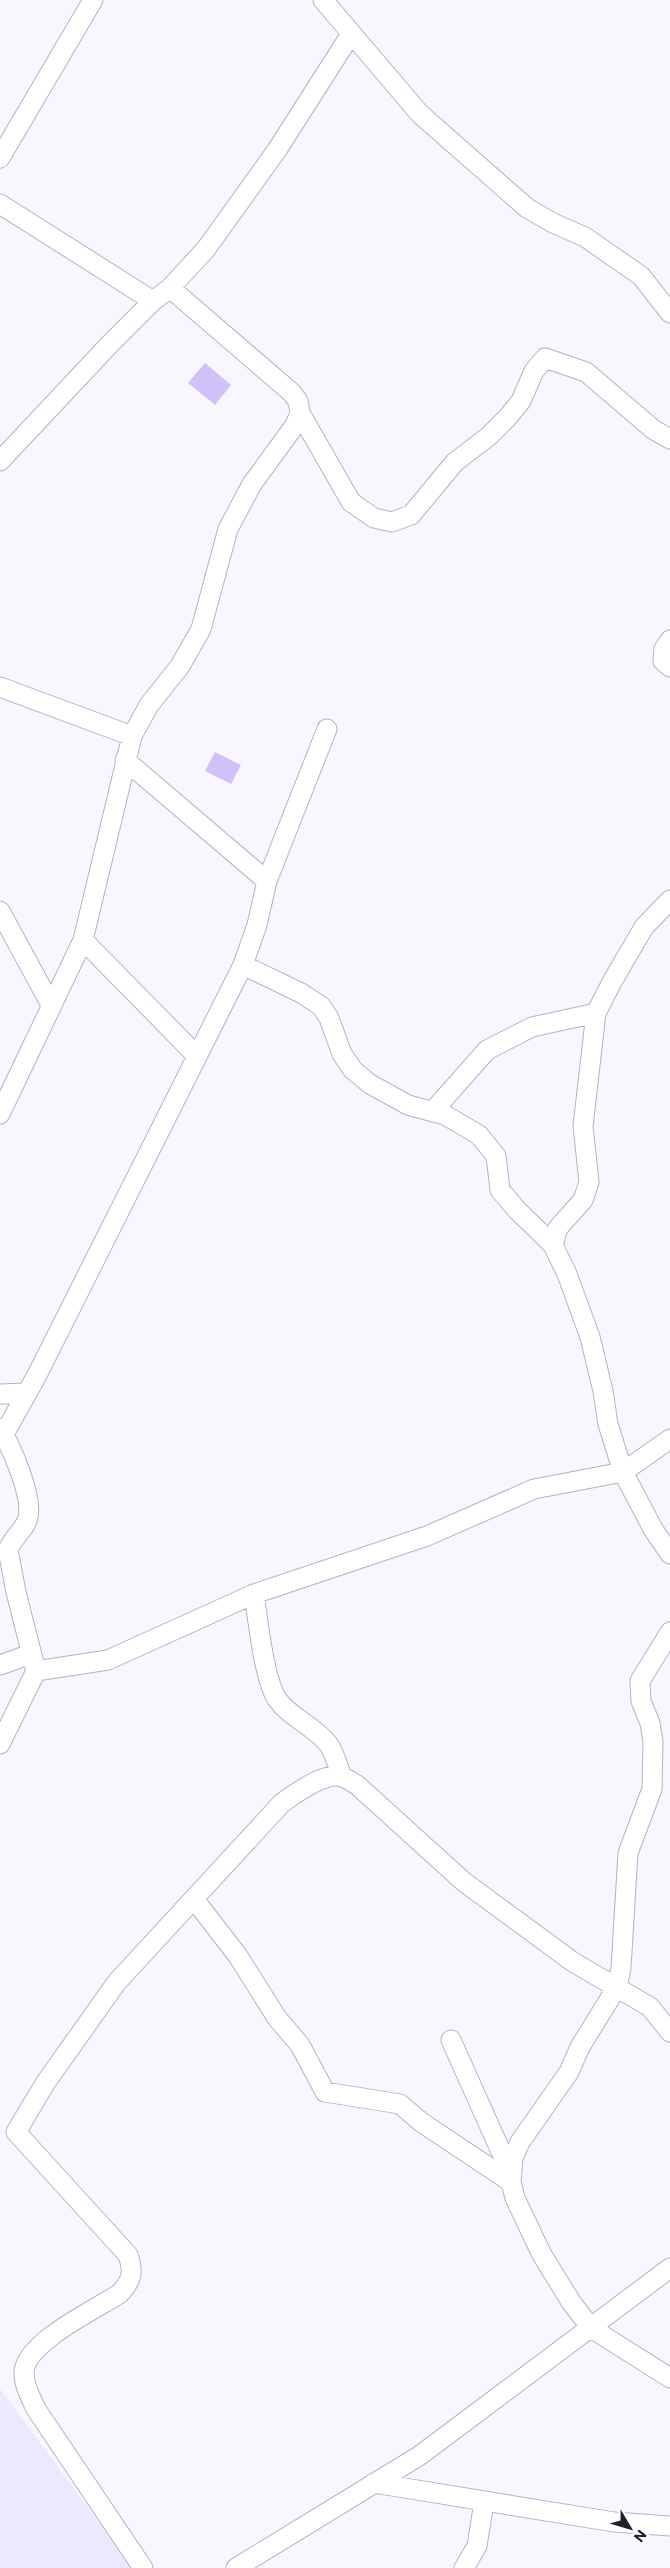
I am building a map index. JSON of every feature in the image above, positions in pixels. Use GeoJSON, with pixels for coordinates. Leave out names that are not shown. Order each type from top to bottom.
{"type":"FeatureCollection","features":[{"type":"Feature","properties":{"kind":"street"},"geometry":{"type":"LineString","coordinates":[[0,158],[93,0]]}},
{"type":"Feature","properties":{"kind":"street"},"geometry":{"type":"LineString","coordinates":[[324,0],[420,114],[526,208],[606,250],[641,276],[670,312]]}},
{"type":"Feature","properties":{"kind":"street"},"geometry":{"type":"LineString","coordinates":[[0,461],[206,249],[277,150],[351,34]]}},
{"type":"Feature","properties":{"kind":"street"},"geometry":{"type":"LineString","coordinates":[[0,204],[154,301]]}},
{"type":"Feature","properties":{"kind":"street"},"geometry":{"type":"LineString","coordinates":[[170,288],[291,392],[298,401],[300,413],[351,502],[374,518],[392,522],[411,515],[455,462],[489,436],[507,418],[521,401],[534,371],[545,358],[586,372],[654,430],[670,439]]}},
{"type":"Feature","properties":{"kind":"street"},"geometry":{"type":"LineString","coordinates":[[0,1114],[83,940],[132,736],[149,705],[180,666],[201,629],[228,528],[252,484],[295,425],[300,413]]}},
{"type":"Feature","properties":{"kind":"street"},"geometry":{"type":"LineString","coordinates":[[670,640],[664,649],[663,661],[670,667]]}},
{"type":"Feature","properties":{"kind":"street"},"geometry":{"type":"LineString","coordinates":[[0,686],[132,736]]}},
{"type":"Feature","properties":{"kind":"street"},"geometry":{"type":"LineString","coordinates":[[0,1744],[34,1663],[8,1592],[8,1550],[27,1520],[29,1510],[16,1457],[2,1431],[27,1393],[243,966],[267,881],[327,729]]}},
{"type":"Feature","properties":{"kind":"street"},"geometry":{"type":"LineString","coordinates":[[125,760],[267,881]]}},
{"type":"Feature","properties":{"kind":"street"},"geometry":{"type":"LineString","coordinates":[[553,1245],[558,1228],[583,1200],[588,1182],[583,1126],[596,1013],[644,927],[670,900]]}},
{"type":"Feature","properties":{"kind":"street"},"geometry":{"type":"LineString","coordinates":[[0,911],[51,1006]]}},
{"type":"Feature","properties":{"kind":"street"},"geometry":{"type":"LineString","coordinates":[[83,940],[197,1056]]}},
{"type":"Feature","properties":{"kind":"street"},"geometry":{"type":"LineString","coordinates":[[243,966],[301,993],[321,1006],[328,1018],[342,1054],[353,1070],[370,1084],[408,1105],[445,1114],[479,1135],[496,1156],[500,1190],[517,1210],[553,1245],[567,1274],[590,1337],[603,1391],[608,1424],[623,1472],[653,1529],[670,1554]]}},
{"type":"Feature","properties":{"kind":"street"},"geometry":{"type":"LineString","coordinates":[[433,1111],[487,1050],[532,1027],[596,1013]]}},
{"type":"Feature","properties":{"kind":"street"},"geometry":{"type":"LineString","coordinates":[[0,1394],[27,1393]]}},
{"type":"Feature","properties":{"kind":"street"},"geometry":{"type":"LineString","coordinates":[[0,1665],[108,1660],[254,1594],[427,1536],[534,1489],[623,1472],[670,1439]]}},
{"type":"Feature","properties":{"kind":"street"},"geometry":{"type":"LineString","coordinates":[[254,1594],[269,1676],[277,1698],[291,1714],[316,1731],[329,1745],[342,1776],[357,1785],[464,1882],[573,1962],[650,2007],[667,2023]]}},
{"type":"Feature","properties":{"kind":"street"},"geometry":{"type":"LineString","coordinates":[[511,2179],[513,2158],[520,2142],[568,2072],[580,2047],[618,1987],[621,1968],[628,1853],[652,1788],[653,1741],[650,1723],[641,1700],[640,1681],[670,1632]]}},
{"type":"Feature","properties":{"kind":"street"},"geometry":{"type":"LineString","coordinates":[[143,2568],[36,2409],[28,2392],[24,2372],[30,2356],[43,2342],[119,2294],[129,2283],[133,2269],[128,2255],[16,2132],[46,2082],[117,1982],[282,1803],[306,1786],[332,1777],[342,1776]]}},
{"type":"Feature","properties":{"kind":"street"},"geometry":{"type":"LineString","coordinates":[[194,1899],[238,1956],[277,2018],[300,2045],[325,2092],[400,2104],[421,2122],[511,2179]]}},
{"type":"Feature","properties":{"kind":"street"},"geometry":{"type":"LineString","coordinates":[[451,2040],[511,2179],[515,2198],[541,2253],[571,2302],[592,2328],[670,2378]]}},
{"type":"Feature","properties":{"kind":"street"},"geometry":{"type":"LineString","coordinates":[[246,2566],[419,2456],[670,2268]]}},
{"type":"Feature","properties":{"kind":"street"},"geometry":{"type":"LineString","coordinates":[[374,2484],[614,2522],[670,2526]]}},
{"type":"Feature","properties":{"kind":"street"},"geometry":{"type":"LineString","coordinates":[[464,2568],[477,2546],[484,2502]]}},
{"type":"Feature","properties":{"kind":"shaded area"},"geometry":{"type":"Polygon","coordinates":[[[0,2389],[133,2568],[0,2568],[0,2389]]]}},
{"type":"Feature","properties":{"kind":"building"},"geometry":{"type":"Polygon","coordinates":[[[205,363],[231,385],[215,405],[188,383],[205,363]]]}},
{"type":"Feature","properties":{"kind":"building"},"geometry":{"type":"Polygon","coordinates":[[[215,752],[241,765],[231,784],[205,771],[215,752]]]}}]}
